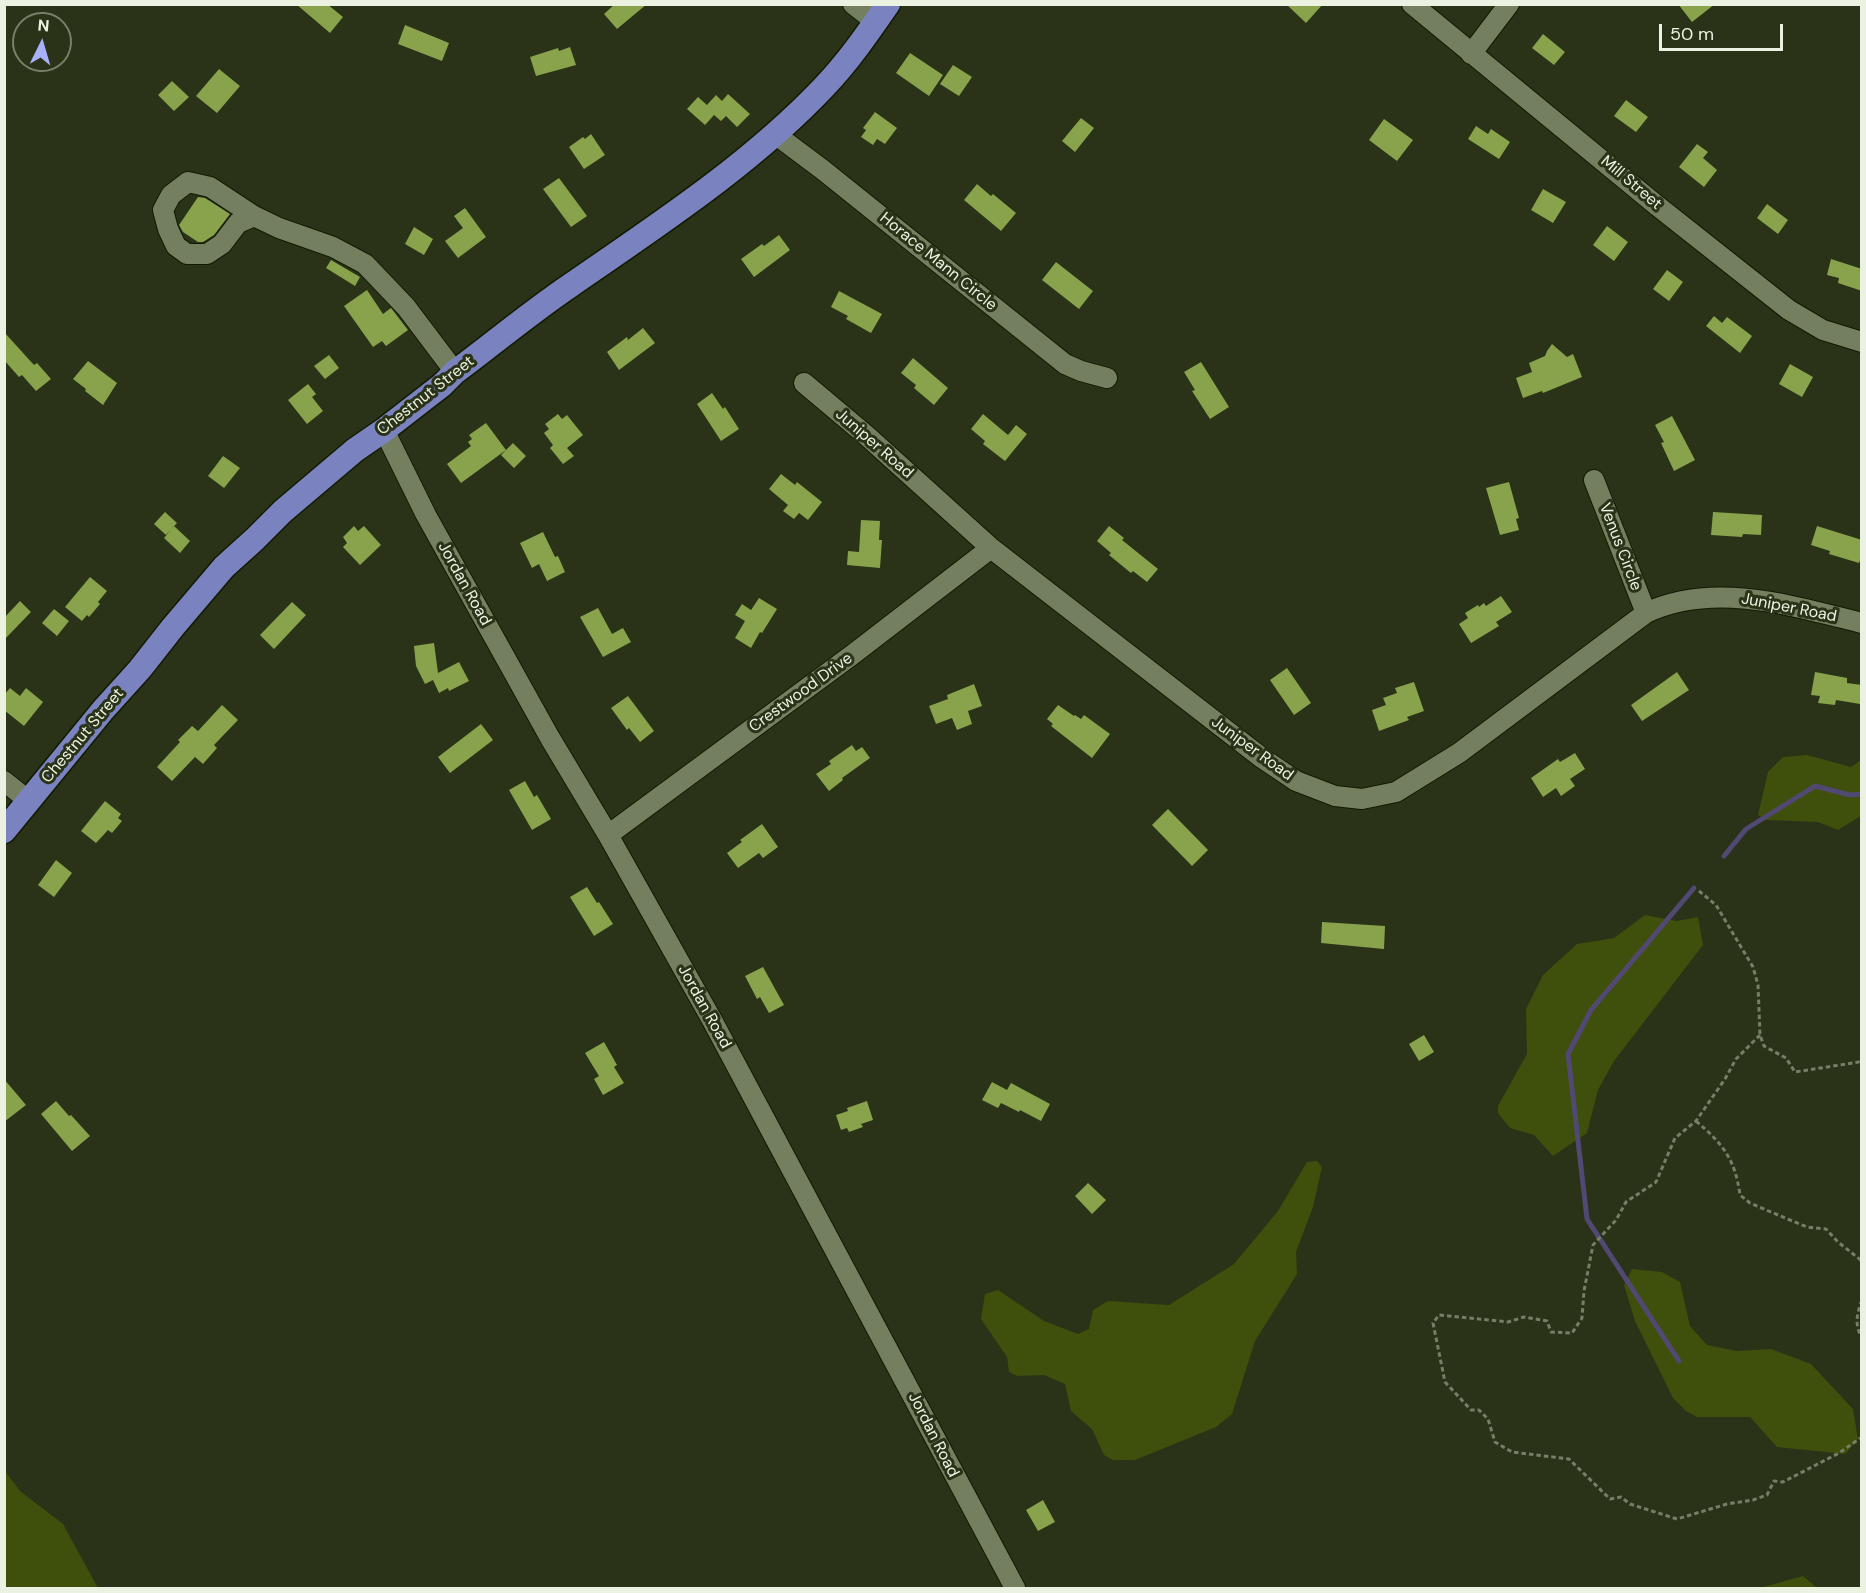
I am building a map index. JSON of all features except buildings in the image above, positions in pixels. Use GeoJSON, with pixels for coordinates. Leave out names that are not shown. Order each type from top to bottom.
{"type":"FeatureCollection","features":[{"type":"Feature","properties":{"kind":"main road","name":"Chestnut Street"},"geometry":{"type":"LineString","coordinates":[[4,831],[224,567],[283,511],[355,450],[442,385],[455,372],[571,285],[642,238],[775,134],[825,86],[882,13]]}},
{"type":"Feature","properties":{"kind":"street"},"geometry":{"type":"LineString","coordinates":[[853,4],[882,13]]}},
{"type":"Feature","properties":{"kind":"street","name":"Mill Street"},"geometry":{"type":"LineString","coordinates":[[1412,4],[1789,310],[1823,330],[1862,342]]}},
{"type":"Feature","properties":{"kind":"street"},"geometry":{"type":"LineString","coordinates":[[1471,54],[1509,4]]}},
{"type":"Feature","properties":{"kind":"street","name":"Horace Mann Circle"},"geometry":{"type":"LineString","coordinates":[[775,134],[1065,364],[1107,378]]}},
{"type":"Feature","properties":{"kind":"street"},"geometry":{"type":"LineString","coordinates":[[254,216],[238,223],[222,244],[207,254],[187,254],[176,246],[163,210],[171,195],[188,182],[210,187],[254,216],[279,228],[333,247],[365,264],[406,307],[455,372]]}},
{"type":"Feature","properties":{"kind":"street","name":"Juniper Road"},"geometry":{"type":"LineString","coordinates":[[804,383],[867,436],[991,548],[1262,758],[1296,781],[1335,796],[1362,799],[1396,792],[1459,753],[1646,613],[1661,606],[1729,597],[1785,604],[1862,623]]}},
{"type":"Feature","properties":{"kind":"street","name":"Jordan Road"},"geometry":{"type":"LineString","coordinates":[[384,430],[426,515],[550,738],[608,835],[712,1020],[1015,1588]]}},
{"type":"Feature","properties":{"kind":"street","name":"Venus Circle"},"geometry":{"type":"LineString","coordinates":[[1594,480],[1646,613]]}},
{"type":"Feature","properties":{"kind":"street","name":"Crestwood Drive"},"geometry":{"type":"LineString","coordinates":[[608,835],[852,656],[991,548]]}},
{"type":"Feature","properties":{"kind":"street"},"geometry":{"type":"LineString","coordinates":[[4,781],[29,801]]}},
{"type":"Feature","properties":{"kind":"path"},"geometry":{"type":"LineString","coordinates":[[1699,891],[1716,905],[1753,967],[1758,985],[1760,1035],[1764,1046],[1786,1058],[1795,1072],[1859,1062],[1862,1064]]}},
{"type":"Feature","properties":{"kind":"path"},"geometry":{"type":"LineString","coordinates":[[1760,1035],[1736,1059],[1696,1121],[1675,1138],[1656,1182],[1626,1202],[1616,1220],[1593,1245],[1584,1291],[1582,1318],[1572,1333],[1551,1332],[1547,1321],[1524,1317],[1508,1322],[1439,1315],[1433,1323],[1445,1382],[1471,1410],[1479,1410],[1488,1419],[1495,1442],[1512,1452],[1569,1459],[1610,1499],[1621,1497],[1630,1504],[1677,1519],[1767,1495],[1774,1481],[1783,1482],[1839,1453],[1862,1437]]}},
{"type":"Feature","properties":{"kind":"path"},"geometry":{"type":"LineString","coordinates":[[1696,1121],[1720,1144],[1731,1160],[1738,1177],[1740,1195],[1750,1203],[1807,1227],[1826,1229],[1862,1261]]}},
{"type":"Feature","properties":{"kind":"path"},"geometry":{"type":"LineString","coordinates":[[1862,1300],[1856,1317],[1857,1331],[1862,1338]]}},
{"type":"Feature","properties":{"kind":"green space"},"geometry":{"type":"Polygon","coordinates":[[[1807,755],[1851,767],[1861,760],[1861,816],[1838,830],[1818,822],[1767,820],[1758,815],[1768,772],[1783,757],[1807,755]]]}},
{"type":"Feature","properties":{"kind":"green space"},"geometry":{"type":"Polygon","coordinates":[[[1645,915],[1677,921],[1698,917],[1703,945],[1614,1061],[1598,1090],[1587,1133],[1553,1156],[1534,1135],[1510,1128],[1498,1113],[1498,1106],[1527,1054],[1526,1009],[1543,975],[1577,944],[1614,938],[1645,915]]]}},
{"type":"Feature","properties":{"kind":"green space"},"geometry":{"type":"Polygon","coordinates":[[[1317,1161],[1322,1167],[1313,1207],[1296,1252],[1297,1274],[1255,1341],[1232,1414],[1216,1427],[1135,1460],[1113,1460],[1104,1455],[1092,1429],[1071,1411],[1065,1384],[1044,1375],[1017,1376],[1009,1372],[1007,1357],[981,1319],[985,1294],[998,1290],[1044,1321],[1078,1334],[1089,1329],[1093,1310],[1108,1301],[1169,1305],[1234,1264],[1278,1211],[1307,1162],[1317,1161]]]}},
{"type":"Feature","properties":{"kind":"green space"},"geometry":{"type":"Polygon","coordinates":[[[1632,1269],[1662,1272],[1680,1282],[1690,1326],[1707,1345],[1737,1351],[1771,1349],[1811,1364],[1853,1409],[1858,1439],[1845,1454],[1777,1447],[1750,1417],[1697,1417],[1686,1411],[1673,1398],[1635,1321],[1624,1285],[1632,1269]]]}},
{"type":"Feature","properties":{"kind":"green space"},"geometry":{"type":"Polygon","coordinates":[[[5,1471],[20,1491],[63,1524],[98,1588],[5,1588],[5,1471]]]}},
{"type":"Feature","properties":{"kind":"green space"},"geometry":{"type":"Polygon","coordinates":[[[1803,1576],[1817,1588],[1760,1588],[1803,1576]]]}},
{"type":"Feature","properties":{"kind":"waterway"},"geometry":{"type":"LineString","coordinates":[[1724,856],[1746,829],[1815,786],[1850,795],[1862,794]]}},
{"type":"Feature","properties":{"kind":"waterway"},"geometry":{"type":"LineString","coordinates":[[1679,1361],[1587,1219],[1568,1054],[1591,1010],[1694,888]]}}]}
